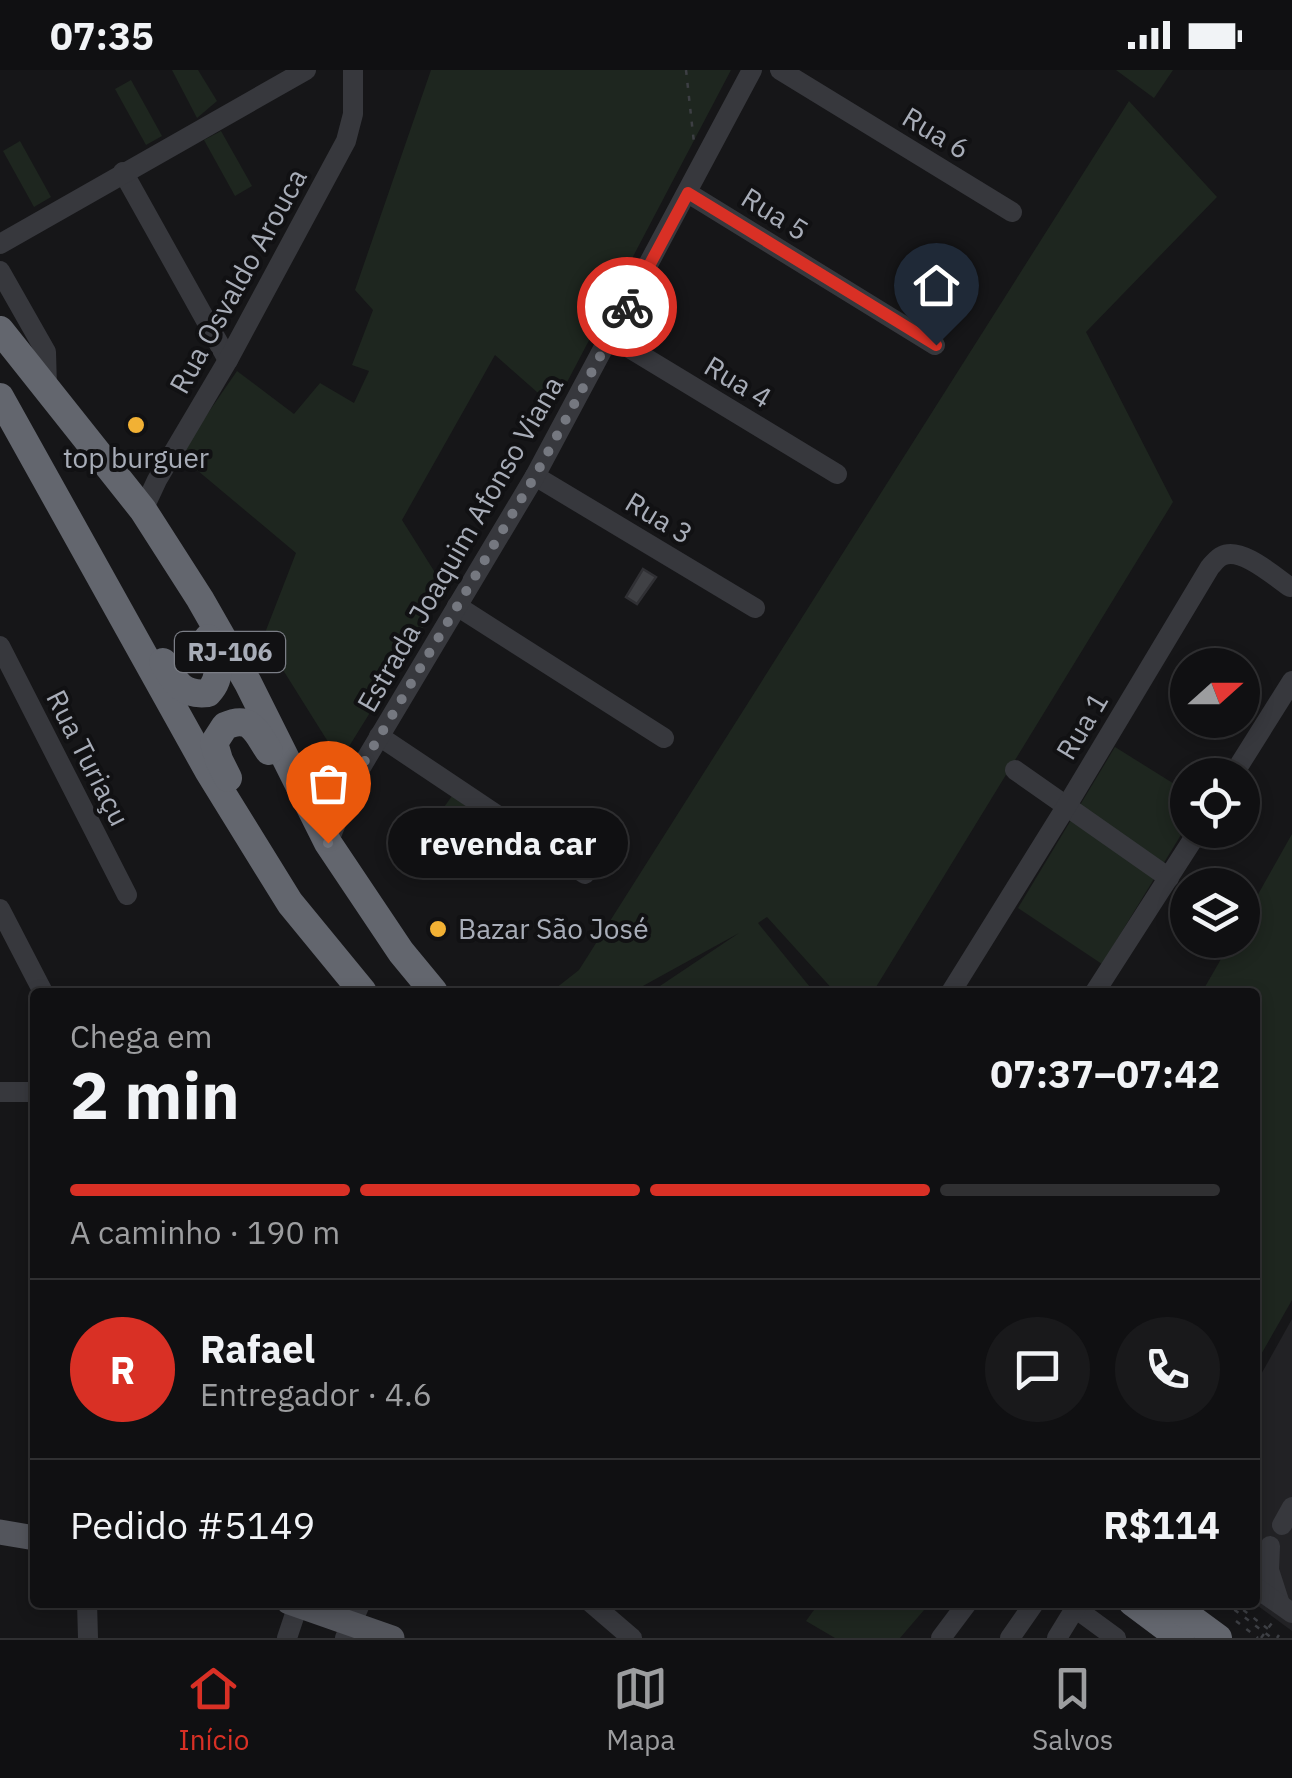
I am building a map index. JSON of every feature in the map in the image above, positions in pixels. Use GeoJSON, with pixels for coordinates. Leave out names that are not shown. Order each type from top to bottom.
{"type":"FeatureCollection","features":[{"type":"Feature","properties":{"kind":"highway","name":"RJ-106"},"geometry":{"type":"LineString","coordinates":[[0,330],[142,510],[200,598],[248,683],[328,843],[388,935],[431,988]]}},
{"type":"Feature","properties":{"kind":"highway"},"geometry":{"type":"LineString","coordinates":[[25,361],[35,389],[119,502],[194,613],[218,665],[219,677],[208,693],[194,695],[180,688],[75,510],[44,475]]}},
{"type":"Feature","properties":{"kind":"highway","name":"RJ-106"},"geometry":{"type":"LineString","coordinates":[[0,397],[219,788],[290,903],[360,988]]}},
{"type":"Feature","properties":{"kind":"highway"},"geometry":{"type":"LineString","coordinates":[[369,988],[304,904],[248,816],[214,744],[225,726],[241,721],[256,731],[330,865],[366,918],[388,935]]}},
{"type":"Feature","properties":{"kind":"highway"},"geometry":{"type":"LineString","coordinates":[[1149,1616],[1227,1630]]}},
{"type":"Feature","properties":{"kind":"highway"},"geometry":{"type":"LineString","coordinates":[[1149,1616],[1180,1638]]}},
{"type":"Feature","properties":{"kind":"main road"},"geometry":{"type":"LineString","coordinates":[[0,1532],[30,1537]]}},
{"type":"Feature","properties":{"kind":"main road"},"geometry":{"type":"LineString","coordinates":[[308,1608],[392,1638]]}},
{"type":"Feature","properties":{"kind":"street"},"geometry":{"type":"LineString","coordinates":[[0,244],[306,70]]}},
{"type":"Feature","properties":{"kind":"street","name":"Rua Osvaldo Arouca"},"geometry":{"type":"LineString","coordinates":[[142,510],[346,140],[353,114],[353,70]]}},
{"type":"Feature","properties":{"kind":"street","name":"Estrada Joaquim Afonso Viana"},"geometry":{"type":"LineString","coordinates":[[328,843],[354,779],[535,476],[752,70]]}},
{"type":"Feature","properties":{"kind":"street","name":"Rua 6"},"geometry":{"type":"LineString","coordinates":[[780,70],[1012,212]]}},
{"type":"Feature","properties":{"kind":"street"},"geometry":{"type":"LineString","coordinates":[[123,172],[228,360]]}},
{"type":"Feature","properties":{"kind":"street","name":"Rua 5"},"geometry":{"type":"LineString","coordinates":[[688,193],[936,345]]}},
{"type":"Feature","properties":{"kind":"street"},"geometry":{"type":"LineString","coordinates":[[0,271],[46,352],[47,388]]}},
{"type":"Feature","properties":{"kind":"street","name":"Rua 4"},"geometry":{"type":"LineString","coordinates":[[611,337],[837,474]]}},
{"type":"Feature","properties":{"kind":"street","name":"Rua 3"},"geometry":{"type":"LineString","coordinates":[[535,476],[755,608]]}},
{"type":"Feature","properties":{"kind":"street","name":"Rua 1"},"geometry":{"type":"LineString","coordinates":[[953,988],[1210,567],[1222,556],[1234,554],[1253,561],[1290,587]]}},
{"type":"Feature","properties":{"kind":"street"},"geometry":{"type":"LineString","coordinates":[[457,606],[664,738]]}},
{"type":"Feature","properties":{"kind":"street","name":"Rua Turiaçu"},"geometry":{"type":"LineString","coordinates":[[0,646],[127,895]]}},
{"type":"Feature","properties":{"kind":"street"},"geometry":{"type":"LineString","coordinates":[[1244,758],[1292,681]]}},
{"type":"Feature","properties":{"kind":"street"},"geometry":{"type":"LineString","coordinates":[[380,736],[585,874]]}},
{"type":"Feature","properties":{"kind":"street"},"geometry":{"type":"LineString","coordinates":[[1015,770],[1169,878]]}},
{"type":"Feature","properties":{"kind":"street"},"geometry":{"type":"LineString","coordinates":[[301,785],[354,779]]}},
{"type":"Feature","properties":{"kind":"street"},"geometry":{"type":"LineString","coordinates":[[1098,988],[1188,848]]}},
{"type":"Feature","properties":{"kind":"street"},"geometry":{"type":"LineString","coordinates":[[0,909],[41,988]]}},
{"type":"Feature","properties":{"kind":"street"},"geometry":{"type":"LineString","coordinates":[[0,1092],[30,1092]]}},
{"type":"Feature","properties":{"kind":"street"},"geometry":{"type":"LineString","coordinates":[[1260,1559],[1279,1530]]}},
{"type":"Feature","properties":{"kind":"street"},"geometry":{"type":"LineString","coordinates":[[1279,1530],[1270,1570],[1286,1608]]}},
{"type":"Feature","properties":{"kind":"street"},"geometry":{"type":"LineString","coordinates":[[1260,1590],[1286,1608]]}},
{"type":"Feature","properties":{"kind":"street"},"geometry":{"type":"LineString","coordinates":[[87,1608],[88,1638]]}},
{"type":"Feature","properties":{"kind":"street"},"geometry":{"type":"LineString","coordinates":[[287,1638],[294,1608]]}},
{"type":"Feature","properties":{"kind":"street"},"geometry":{"type":"LineString","coordinates":[[597,1608],[632,1638]]}},
{"type":"Feature","properties":{"kind":"street"},"geometry":{"type":"LineString","coordinates":[[940,1638],[963,1608]]}},
{"type":"Feature","properties":{"kind":"street"},"geometry":{"type":"LineString","coordinates":[[1010,1638],[1031,1608]]}},
{"type":"Feature","properties":{"kind":"street"},"geometry":{"type":"LineString","coordinates":[[1056,1638],[1075,1608]]}},
{"type":"Feature","properties":{"kind":"street"},"geometry":{"type":"LineString","coordinates":[[1081,1608],[1116,1638]]}},
{"type":"Feature","properties":{"kind":"path"},"geometry":{"type":"LineString","coordinates":[[686,70],[691,131],[699,168]]}},
{"type":"Feature","properties":{"kind":"path"},"geometry":{"type":"LineString","coordinates":[[1233,1608],[1276,1637]]}},
{"type":"Feature","properties":{"kind":"path"},"geometry":{"type":"LineString","coordinates":[[1227,1630],[1259,1638],[1268,1629],[1240,1608]]}},
{"type":"Feature","properties":{"kind":"shaded area"},"geometry":{"type":"Polygon","coordinates":[[[172,70],[198,70],[217,101],[197,118],[172,70]]]}},
{"type":"Feature","properties":{"kind":"shaded area"},"geometry":{"type":"Polygon","coordinates":[[[431,70],[731,70],[554,407],[495,355],[402,520],[446,590],[340,761],[263,638],[296,553],[179,455],[237,371],[294,414],[320,383],[354,403],[369,371],[352,365],[373,310],[355,290],[431,70]]]}},
{"type":"Feature","properties":{"kind":"shaded area"},"geometry":{"type":"Polygon","coordinates":[[[1116,70],[1173,70],[1154,98],[1116,70]]]}},
{"type":"Feature","properties":{"kind":"shaded area"},"geometry":{"type":"Polygon","coordinates":[[[131,80],[162,136],[146,145],[115,89],[131,80]]]}},
{"type":"Feature","properties":{"kind":"shaded area"},"geometry":{"type":"Polygon","coordinates":[[[1129,101],[1217,197],[1086,332],[1173,502],[875,988],[831,988],[767,917],[758,923],[811,988],[657,988],[739,933],[639,988],[556,988],[579,970],[1129,101]]]}},
{"type":"Feature","properties":{"kind":"shaded area"},"geometry":{"type":"Polygon","coordinates":[[[221,131],[252,186],[235,196],[204,140],[221,131]]]}},
{"type":"Feature","properties":{"kind":"shaded area"},"geometry":{"type":"Polygon","coordinates":[[[20,141],[51,197],[34,207],[3,151],[20,141]]]}},
{"type":"Feature","properties":{"kind":"shaded area"},"geometry":{"type":"Polygon","coordinates":[[[1115,747],[1170,781],[1173,848],[1102,964],[1018,908],[1115,747]]]}},
{"type":"Feature","properties":{"kind":"shaded area"},"geometry":{"type":"Polygon","coordinates":[[[452,796],[492,825],[462,867],[422,838],[452,796]]]}},
{"type":"Feature","properties":{"kind":"shaded area"},"geometry":{"type":"Polygon","coordinates":[[[1292,834],[1292,1300],[1260,1356],[1260,988],[1204,988],[1222,958],[1260,958],[1260,891],[1292,834]]]}},
{"type":"Feature","properties":{"kind":"shaded area"},"geometry":{"type":"Polygon","coordinates":[[[1292,1319],[1292,1631],[1260,1607],[1260,1376],[1292,1319]]]}},
{"type":"Feature","properties":{"kind":"shaded area"},"geometry":{"type":"Polygon","coordinates":[[[815,1608],[926,1608],[900,1638],[835,1638],[806,1621],[815,1608]]]}},
{"type":"Feature","properties":{"kind":"building"},"geometry":{"type":"Polygon","coordinates":[[[643,569],[656,577],[637,604],[626,597],[643,569]]]}},
{"type":"Feature","properties":{"kind":"way so far"},"geometry":{"type":"LineString","coordinates":[[328,843],[354,779],[535,476],[627,307]]}},
{"type":"Feature","properties":{"kind":"place","name":"top burguer"},"geometry":{"type":"Point","coordinates":[136,425]}},
{"type":"Feature","properties":{"kind":"place","name":"revenda car"},"geometry":{"type":"Point","coordinates":[328,843]}},
{"type":"Feature","properties":{"kind":"place","name":"Bazar São José"},"geometry":{"type":"Point","coordinates":[438,929]}},
{"type":"Feature","properties":{"kind":"route"},"geometry":{"type":"LineString","coordinates":[[627,307],[688,193],[936,345]]}}]}
